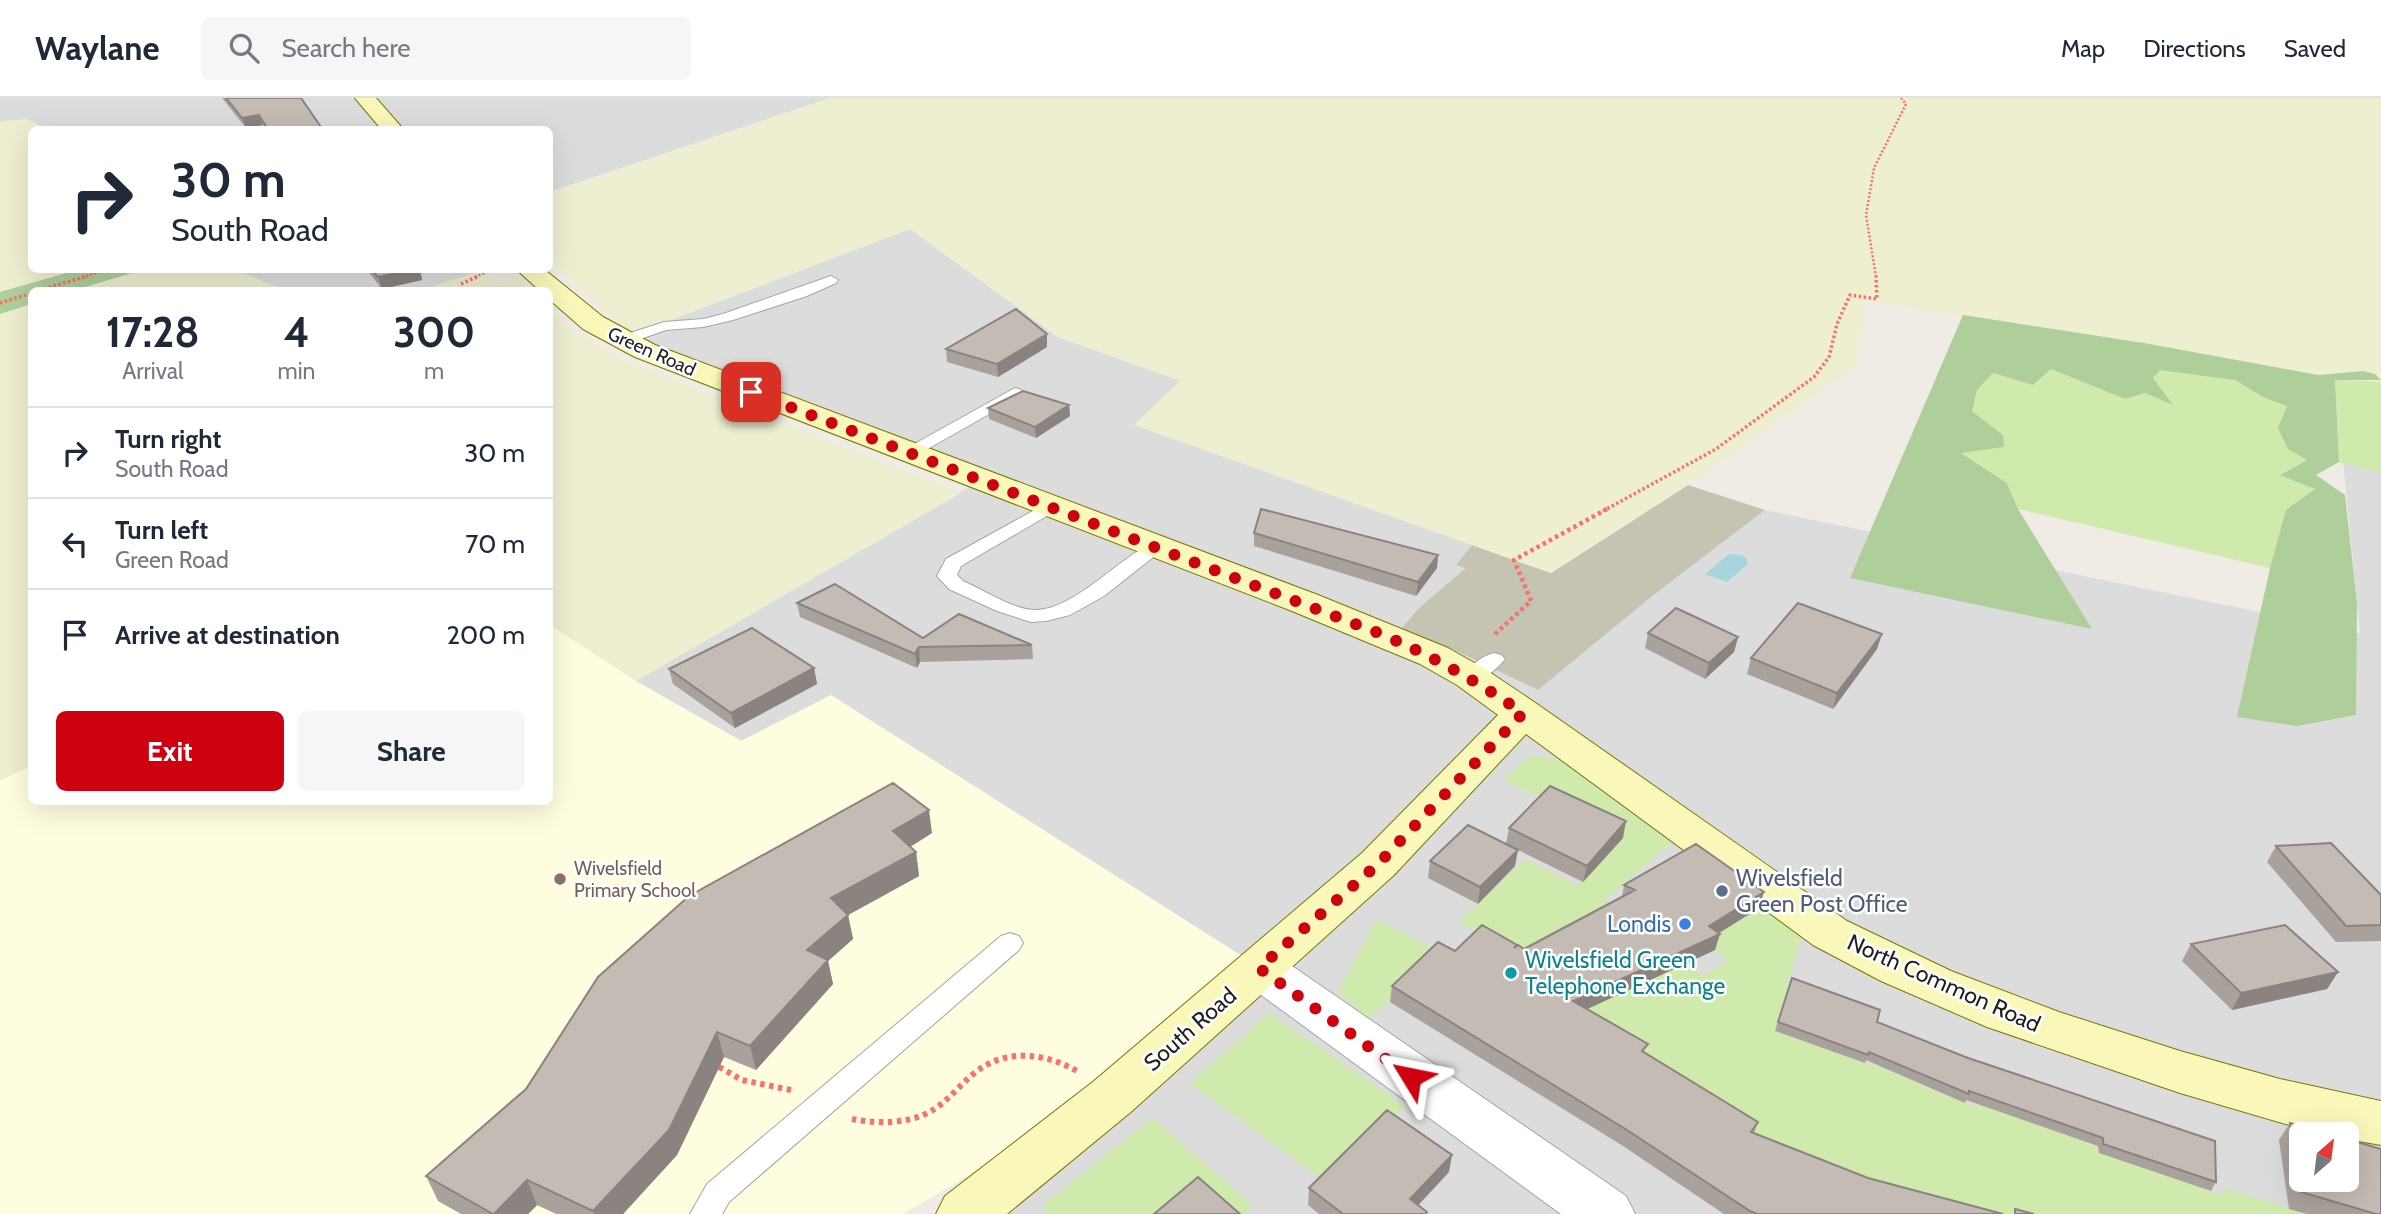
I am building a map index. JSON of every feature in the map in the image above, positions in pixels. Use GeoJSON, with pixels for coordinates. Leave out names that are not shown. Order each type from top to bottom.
{"type":"FeatureCollection","features":[{"type":"Feature","properties":{"kind":"street"},"geometry":{"type":"LineString","coordinates":[[365,98],[390,126]]}},
{"type":"Feature","properties":{"kind":"street","name":"Green Road"},"geometry":{"type":"LineString","coordinates":[[534,273],[550,287]]}},
{"type":"Feature","properties":{"kind":"street","name":"Green Road"},"geometry":{"type":"LineString","coordinates":[[553,289],[593,323],[645,351],[1434,656],[1483,668],[1523,713]]}},
{"type":"Feature","properties":{"kind":"street","name":"South Road"},"geometry":{"type":"LineString","coordinates":[[964,1214],[1113,1096],[1378,864],[1523,713]]}},
{"type":"Feature","properties":{"kind":"street","name":"North Common Road"},"geometry":{"type":"LineString","coordinates":[[1523,713],[1830,933],[1874,958],[2023,1021],[2187,1075],[2280,1103],[2381,1123]]}},
{"type":"Feature","properties":{"kind":"street"},"geometry":{"type":"LineString","coordinates":[[1259,968],[1606,1214]]}},
{"type":"Feature","properties":{"kind":"lane"},"geometry":{"type":"LineString","coordinates":[[623,340],[664,326],[728,317],[802,293],[831,280]]}},
{"type":"Feature","properties":{"kind":"lane"},"geometry":{"type":"LineString","coordinates":[[908,452],[1015,393]]}},
{"type":"Feature","properties":{"kind":"lane"},"geometry":{"type":"LineString","coordinates":[[1051,506],[953,563],[947,576],[956,585],[1030,616],[1054,614],[1085,599],[1157,547]]}},
{"type":"Feature","properties":{"kind":"lane"},"geometry":{"type":"LineString","coordinates":[[706,1214],[718,1193],[818,1104],[1010,943]]}},
{"type":"Feature","properties":{"kind":"path"},"geometry":{"type":"LineString","coordinates":[[1483,668],[1495,631],[1531,601],[1514,560],[1716,449],[1814,377],[1829,357],[1837,324],[1850,295],[1877,299],[1878,289],[1866,215],[1874,168],[1906,104],[1901,98]]}},
{"type":"Feature","properties":{"kind":"path"},"geometry":{"type":"LineString","coordinates":[[49,287],[97,273]]}},
{"type":"Feature","properties":{"kind":"path"},"geometry":{"type":"LineString","coordinates":[[461,284],[485,273]]}},
{"type":"Feature","properties":{"kind":"path"},"geometry":{"type":"LineString","coordinates":[[0,303],[28,294]]}},
{"type":"Feature","properties":{"kind":"path"},"geometry":{"type":"LineString","coordinates":[[719,1067],[742,1080],[793,1090],[840,1116],[868,1123],[929,1113],[991,1061],[1014,1056],[1041,1055],[1062,1061],[1113,1096]]}},
{"type":"Feature","properties":{"kind":"shaded area"},"geometry":{"type":"Polygon","coordinates":[[[0,98],[830,98],[553,191],[553,126],[40,126],[27,119],[0,122],[0,98]]]}},
{"type":"Feature","properties":{"kind":"shaded area"},"geometry":{"type":"Polygon","coordinates":[[[910,229],[1058,337],[1181,381],[1135,425],[1472,545],[1457,564],[1467,568],[1419,608],[1401,629],[1452,649],[1538,690],[1656,593],[1765,510],[2360,633],[2335,380],[2381,382],[2381,1214],[965,1214],[1012,1177],[831,695],[742,741],[636,681],[988,476],[714,375],[631,335],[910,229]]]}},
{"type":"Feature","properties":{"kind":"shaded area"},"geometry":{"type":"Polygon","coordinates":[[[242,273],[475,273],[431,287],[277,287],[242,273]]]}},
{"type":"Feature","properties":{"kind":"shaded area"},"geometry":{"type":"Polygon","coordinates":[[[1688,485],[1765,510],[1656,593],[1538,690],[1452,649],[1401,629],[1419,608],[1466,568],[1456,565],[1472,545],[1551,573],[1688,485]]]}},
{"type":"Feature","properties":{"kind":"shaded area","name":"Wivelsfield Primary School"},"geometry":{"type":"Polygon","coordinates":[[[553,627],[636,681],[741,741],[831,695],[1242,956],[1039,1128],[981,1168],[903,1214],[0,1214],[0,780],[28,767],[28,805],[553,805],[553,627]]]}},
{"type":"Feature","properties":{"kind":"green space"},"geometry":{"type":"Polygon","coordinates":[[[830,98],[2381,98],[2381,382],[2335,380],[1865,300],[1855,366],[1688,485],[1551,573],[1134,425],[1180,381],[1058,337],[910,229],[631,335],[553,263],[553,191],[830,98]]]}},
{"type":"Feature","properties":{"kind":"green space"},"geometry":{"type":"Polygon","coordinates":[[[27,119],[41,126],[28,126],[28,273],[66,273],[0,292],[0,122],[27,119]]]}},
{"type":"Feature","properties":{"kind":"green space"},"geometry":{"type":"Polygon","coordinates":[[[66,273],[132,273],[85,287],[28,287],[28,305],[0,314],[0,292],[66,273]]]}},
{"type":"Feature","properties":{"kind":"green space"},"geometry":{"type":"Polygon","coordinates":[[[132,273],[242,273],[277,287],[85,287],[132,273]]]}},
{"type":"Feature","properties":{"kind":"green space"},"geometry":{"type":"Polygon","coordinates":[[[475,273],[495,273],[487,275],[496,284],[519,278],[528,287],[431,287],[475,273]]]}},
{"type":"Feature","properties":{"kind":"green space"},"geometry":{"type":"Polygon","coordinates":[[[28,305],[28,767],[0,780],[0,314],[28,305]]]}},
{"type":"Feature","properties":{"kind":"green space"},"geometry":{"type":"Polygon","coordinates":[[[553,312],[567,327],[625,361],[961,493],[636,681],[553,627],[553,312]]]}},
{"type":"Feature","properties":{"kind":"green space"},"geometry":{"type":"Polygon","coordinates":[[[1963,315],[2144,343],[2318,375],[2364,371],[2375,374],[2381,380],[2335,380],[2339,462],[2316,475],[2345,495],[2357,603],[2356,715],[2297,726],[2237,717],[2270,568],[2286,510],[2315,489],[2280,475],[2307,460],[2288,449],[2278,428],[2287,406],[2263,397],[2235,380],[2160,370],[2153,378],[2173,405],[2145,393],[2125,399],[2051,369],[2033,385],[1993,373],[1977,390],[1972,411],[2003,435],[2004,447],[1961,453],[2007,483],[2018,509],[2092,629],[1850,578],[1963,315]]]}},
{"type":"Feature","properties":{"kind":"green space"},"geometry":{"type":"Polygon","coordinates":[[[2051,369],[2125,399],[2145,393],[2171,404],[2153,378],[2160,370],[2210,374],[2237,381],[2287,406],[2307,460],[2281,474],[2315,489],[2276,550],[2270,568],[2018,509],[2007,483],[1960,452],[2003,435],[1972,411],[1977,390],[1993,373],[2033,385],[2051,369]]]}},
{"type":"Feature","properties":{"kind":"green space"},"geometry":{"type":"Polygon","coordinates":[[[2335,380],[2381,382],[2381,473],[2339,462],[2335,380]]]}},
{"type":"Feature","properties":{"kind":"green space"},"geometry":{"type":"Polygon","coordinates":[[[1532,755],[1565,761],[1673,841],[1605,900],[1703,976],[1728,960],[1705,942],[1763,906],[1801,936],[1775,1031],[1876,1065],[1965,1103],[1994,1109],[2092,1144],[2098,1147],[2099,1153],[2224,1196],[2224,1188],[2306,1214],[1934,1214],[1761,1155],[1643,1060],[1527,955],[1458,923],[1525,859],[1577,886],[1622,838],[1503,779],[1532,755]]]}},
{"type":"Feature","properties":{"kind":"green space"},"geometry":{"type":"Polygon","coordinates":[[[1376,920],[1442,952],[1369,1019],[1338,992],[1376,920]]]}},
{"type":"Feature","properties":{"kind":"green space"},"geometry":{"type":"Polygon","coordinates":[[[1269,1013],[1405,1106],[1328,1184],[1190,1083],[1269,1013]]]}},
{"type":"Feature","properties":{"kind":"green space"},"geometry":{"type":"Polygon","coordinates":[[[1152,1118],[1253,1205],[1243,1214],[1050,1214],[1042,1206],[1152,1118]]]}},
{"type":"Feature","properties":{"kind":"water"},"geometry":{"type":"Polygon","coordinates":[[[1729,554],[1742,555],[1747,559],[1747,565],[1727,582],[1705,574],[1729,554]]]}},
{"type":"Feature","properties":{"kind":"building"},"geometry":{"type":"Polygon","coordinates":[[[226,98],[301,98],[320,126],[266,126],[259,115],[242,118],[226,98]]]}},
{"type":"Feature","properties":{"kind":"building"},"geometry":{"type":"Polygon","coordinates":[[[375,273],[397,273],[378,277],[375,273]]]}},
{"type":"Feature","properties":{"kind":"building"},"geometry":{"type":"Polygon","coordinates":[[[1016,309],[1047,334],[997,364],[946,349],[1016,309]]]}},
{"type":"Feature","properties":{"kind":"building"},"geometry":{"type":"Polygon","coordinates":[[[1023,391],[1069,405],[1035,427],[988,408],[1023,391]]]}},
{"type":"Feature","properties":{"kind":"building"},"geometry":{"type":"Polygon","coordinates":[[[1261,509],[1438,555],[1418,582],[1254,533],[1261,509]]]}},
{"type":"Feature","properties":{"kind":"building"},"geometry":{"type":"Polygon","coordinates":[[[835,584],[923,638],[959,614],[1032,645],[919,647],[915,654],[797,603],[835,584]]]}},
{"type":"Feature","properties":{"kind":"building"},"geometry":{"type":"Polygon","coordinates":[[[1798,603],[1882,634],[1837,693],[1751,658],[1798,603]]]}},
{"type":"Feature","properties":{"kind":"building"},"geometry":{"type":"Polygon","coordinates":[[[1676,608],[1738,637],[1709,663],[1648,633],[1676,608]]]}},
{"type":"Feature","properties":{"kind":"building"},"geometry":{"type":"Polygon","coordinates":[[[752,628],[814,668],[731,713],[669,669],[752,628]]]}},
{"type":"Feature","properties":{"kind":"building"},"geometry":{"type":"Polygon","coordinates":[[[893,783],[929,810],[893,831],[916,852],[831,898],[848,915],[807,950],[828,960],[750,1046],[717,1032],[669,1130],[593,1211],[527,1180],[493,1214],[426,1176],[526,1089],[598,977],[689,896],[893,783]]]}},
{"type":"Feature","properties":{"kind":"building"},"geometry":{"type":"Polygon","coordinates":[[[1550,786],[1626,821],[1587,866],[1509,828],[1550,786]]]}},
{"type":"Feature","properties":{"kind":"building"},"geometry":{"type":"Polygon","coordinates":[[[1468,825],[1518,850],[1480,887],[1430,861],[1468,825]]]}},
{"type":"Feature","properties":{"kind":"building"},"geometry":{"type":"Polygon","coordinates":[[[2331,843],[2381,895],[2381,925],[2346,926],[2276,846],[2331,843]]]}},
{"type":"Feature","properties":{"kind":"building"},"geometry":{"type":"Polygon","coordinates":[[[1696,844],[1764,892],[1709,926],[1720,934],[1573,1001],[1648,1044],[1642,1051],[1758,1122],[1751,1132],[1868,1178],[2003,1214],[1757,1214],[1627,1130],[1392,986],[1438,942],[1455,951],[1482,925],[1517,945],[1514,948],[1518,945],[1524,949],[1635,890],[1624,885],[1696,844]]]}},
{"type":"Feature","properties":{"kind":"building"},"geometry":{"type":"Polygon","coordinates":[[[2285,925],[2338,972],[2241,993],[2191,944],[2285,925]]]}},
{"type":"Feature","properties":{"kind":"building"},"geometry":{"type":"Polygon","coordinates":[[[1792,978],[1880,1010],[1877,1022],[1968,1058],[2215,1141],[2216,1182],[2103,1144],[2103,1138],[1969,1091],[1969,1094],[1869,1052],[1868,1055],[1778,1022],[1792,978]]]}},
{"type":"Feature","properties":{"kind":"building"},"geometry":{"type":"Polygon","coordinates":[[[1387,1110],[1452,1155],[1410,1199],[1427,1212],[1425,1214],[1343,1214],[1309,1188],[1387,1110]]]}},
{"type":"Feature","properties":{"kind":"building"},"geometry":{"type":"Polygon","coordinates":[[[2359,1143],[2381,1149],[2381,1214],[2301,1192],[2359,1192],[2359,1143]]]}},
{"type":"Feature","properties":{"kind":"building"},"geometry":{"type":"Polygon","coordinates":[[[1198,1177],[1240,1214],[1154,1214],[1198,1177]]]}},
{"type":"Feature","properties":{"kind":"building"},"geometry":{"type":"Polygon","coordinates":[[[2015,1209],[2034,1214],[2015,1214],[2015,1209]]]}},
{"type":"Feature","properties":{"kind":"place","name":"Wivelsfield Primary School"},"geometry":{"type":"Point","coordinates":[560,879]}},
{"type":"Feature","properties":{"kind":"place","name":"Wivelsfield Green Post Office"},"geometry":{"type":"Point","coordinates":[1722,891]}},
{"type":"Feature","properties":{"kind":"place","name":"Londis"},"geometry":{"type":"Point","coordinates":[1685,924]}},
{"type":"Feature","properties":{"kind":"place","name":"Wivelsfield Green Telephone Exchange"},"geometry":{"type":"Point","coordinates":[1511,973]}},
{"type":"Feature","properties":{"kind":"route"},"geometry":{"type":"LineString","coordinates":[[751,392],[1255,584],[1434,656],[1471,677],[1523,713],[1378,864],[1259,968],[1411,1077]]}}]}
